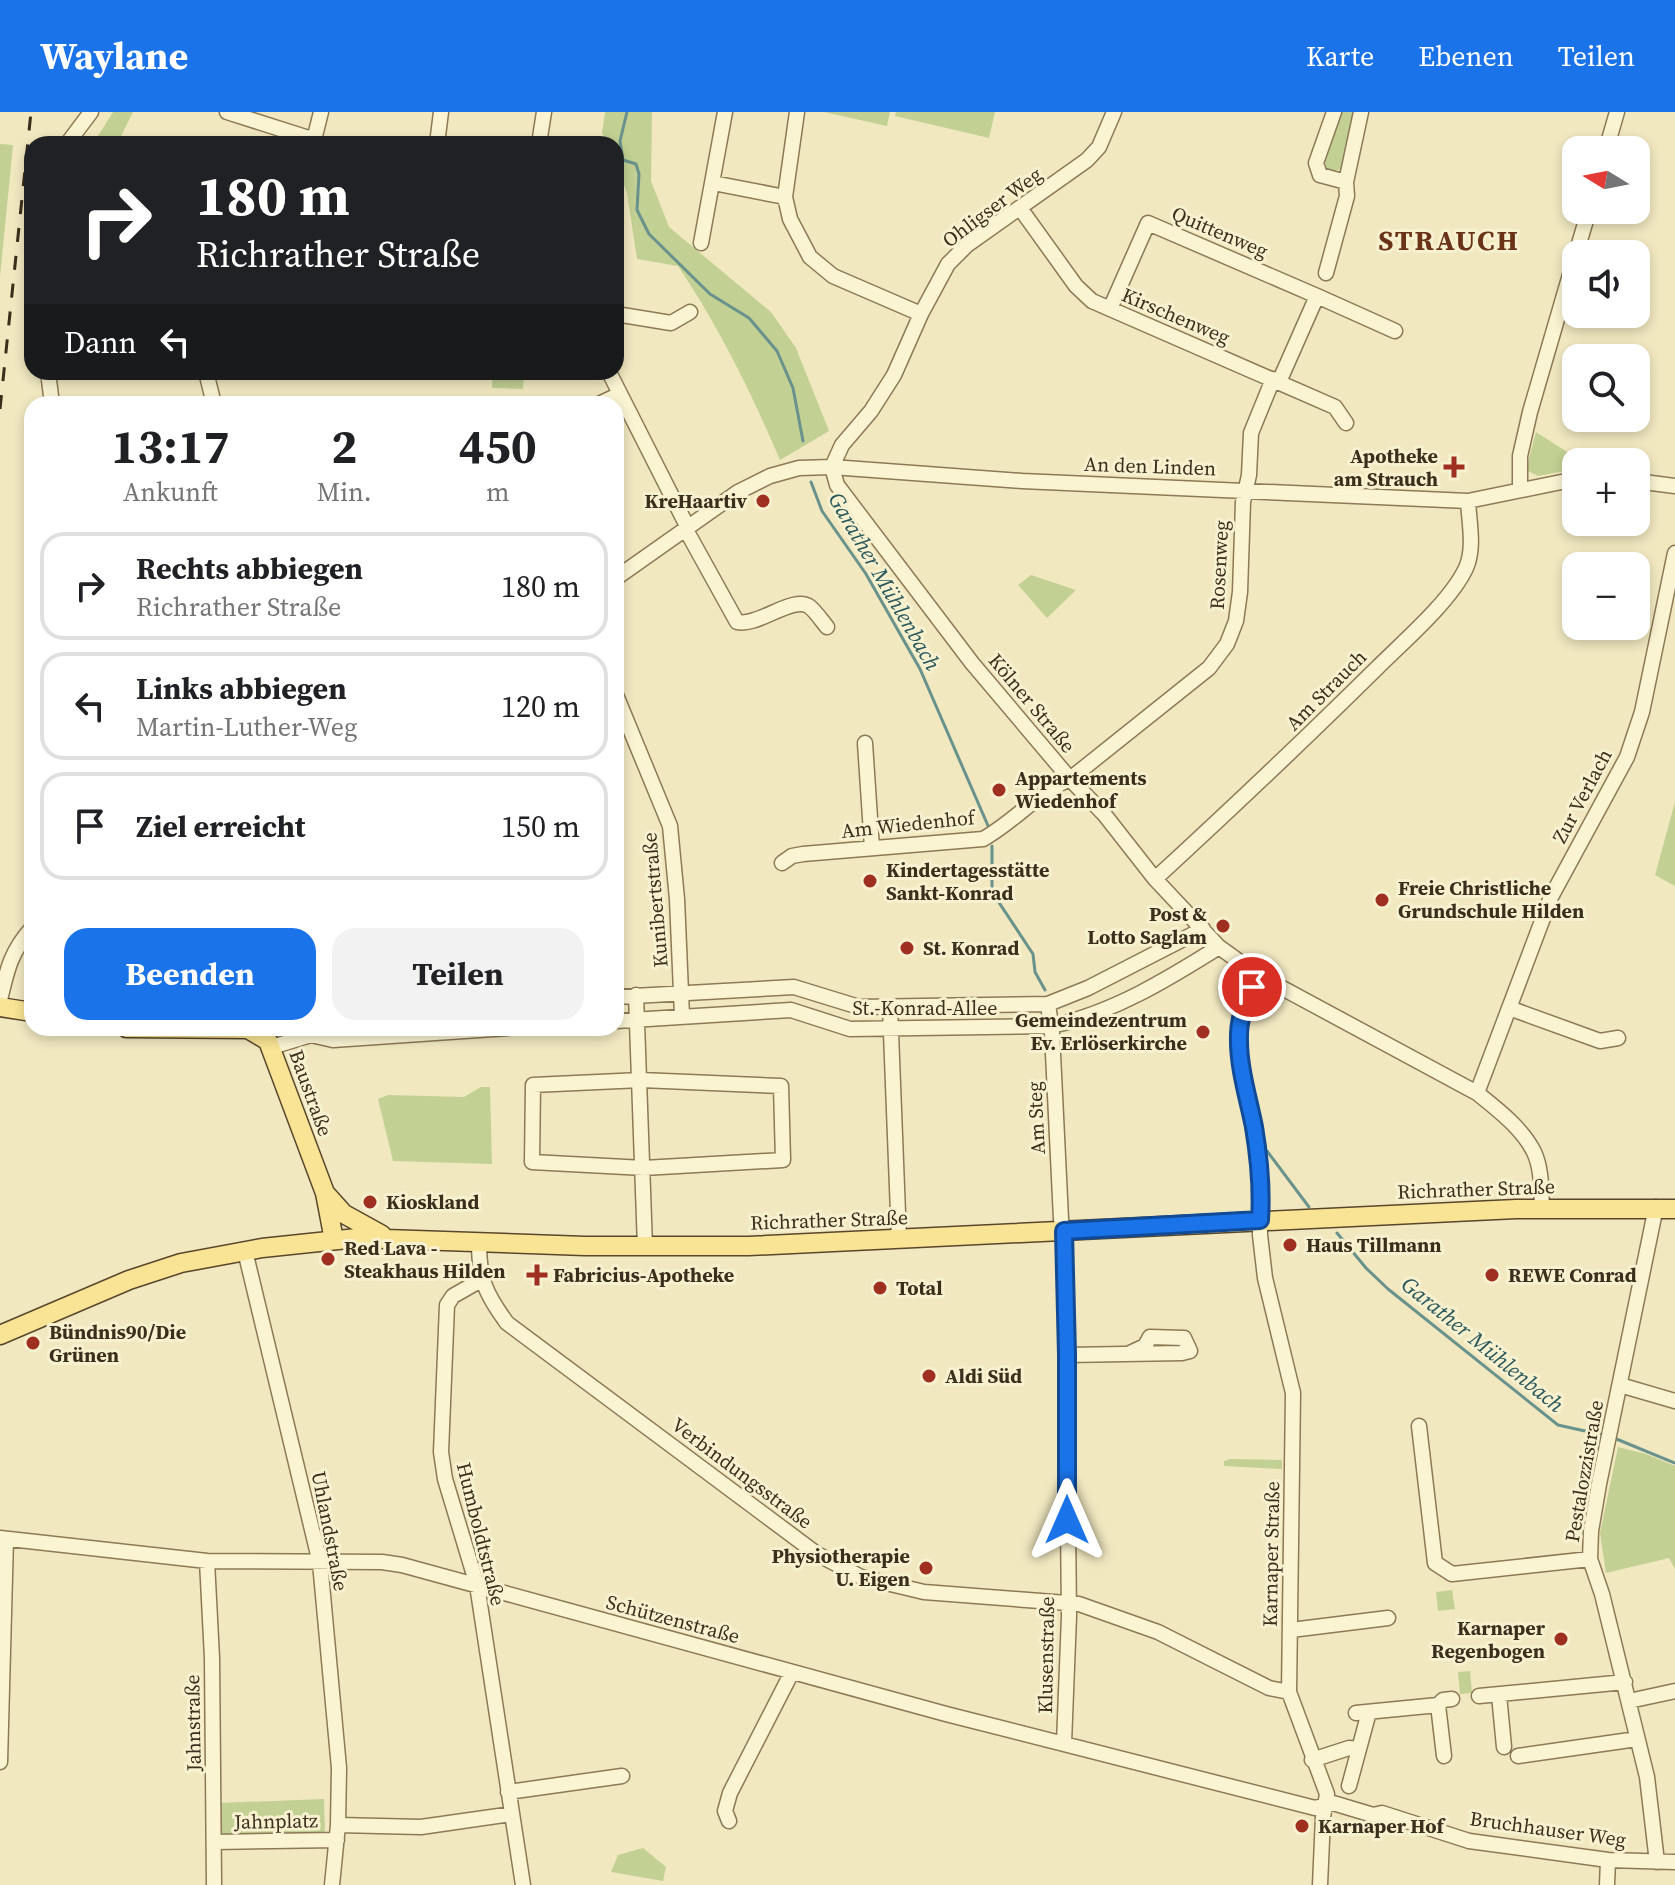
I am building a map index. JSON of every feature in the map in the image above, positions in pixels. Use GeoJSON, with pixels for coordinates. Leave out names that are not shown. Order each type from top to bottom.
{"type":"FeatureCollection","features":[{"type":"Feature","properties":{"kind":"main road"},"geometry":{"type":"LineString","coordinates":[[0,1007],[24,1011]]}},
{"type":"Feature","properties":{"kind":"main road","name":"Baustraße"},"geometry":{"type":"LineString","coordinates":[[260,1036],[272,1047],[325,1193],[334,1240]]}},
{"type":"Feature","properties":{"kind":"main road","name":"Baustraße"},"geometry":{"type":"LineString","coordinates":[[325,1193],[344,1214],[388,1238]]}},
{"type":"Feature","properties":{"kind":"main road","name":"Richrather Straße"},"geometry":{"type":"LineString","coordinates":[[0,1335],[129,1280],[181,1263],[334,1240],[388,1238],[645,1247],[749,1246],[1542,1208],[1666,1208]]}},
{"type":"Feature","properties":{"kind":"main road"},"geometry":{"type":"LineString","coordinates":[[334,1240],[342,1228],[344,1214]]}},
{"type":"Feature","properties":{"kind":"street"},"geometry":{"type":"LineString","coordinates":[[73,136],[91,112]]}},
{"type":"Feature","properties":{"kind":"street"},"geometry":{"type":"LineString","coordinates":[[227,112],[297,136]]}},
{"type":"Feature","properties":{"kind":"street"},"geometry":{"type":"LineString","coordinates":[[315,136],[321,112]]}},
{"type":"Feature","properties":{"kind":"street"},"geometry":{"type":"LineString","coordinates":[[438,136],[441,112]]}},
{"type":"Feature","properties":{"kind":"street"},"geometry":{"type":"LineString","coordinates":[[540,136],[544,112]]}},
{"type":"Feature","properties":{"kind":"street"},"geometry":{"type":"LineString","coordinates":[[701,243],[725,112]]}},
{"type":"Feature","properties":{"kind":"street"},"geometry":{"type":"LineString","coordinates":[[797,112],[785,197],[790,219],[810,257],[833,276],[921,314]]}},
{"type":"Feature","properties":{"kind":"street","name":"Ohligser Weg"},"geometry":{"type":"LineString","coordinates":[[832,467],[842,445],[871,411],[894,375],[921,314],[948,264],[967,245],[1087,160],[1099,147],[1114,112]]}},
{"type":"Feature","properties":{"kind":"street"},"geometry":{"type":"LineString","coordinates":[[1334,112],[1316,163],[1317,169],[1320,175],[1346,182]]}},
{"type":"Feature","properties":{"kind":"street"},"geometry":{"type":"LineString","coordinates":[[1326,273],[1347,196],[1346,182],[1361,112]]}},
{"type":"Feature","properties":{"kind":"street"},"geometry":{"type":"LineString","coordinates":[[1610,136],[1617,112]]}},
{"type":"Feature","properties":{"kind":"street"},"geometry":{"type":"LineString","coordinates":[[713,183],[785,197]]}},
{"type":"Feature","properties":{"kind":"street","name":"Kirschenweg"},"geometry":{"type":"LineString","coordinates":[[1020,208],[1076,286],[1092,301],[1335,407],[1346,423]]}},
{"type":"Feature","properties":{"kind":"street","name":"Quittenweg"},"geometry":{"type":"LineString","coordinates":[[1110,309],[1148,223],[1395,331]]}},
{"type":"Feature","properties":{"kind":"street"},"geometry":{"type":"LineString","coordinates":[[1276,381],[1317,296]]}},
{"type":"Feature","properties":{"kind":"street"},"geometry":{"type":"LineString","coordinates":[[1520,489],[1520,456],[1562,302]]}},
{"type":"Feature","properties":{"kind":"street"},"geometry":{"type":"LineString","coordinates":[[624,315],[671,323],[690,312]]}},
{"type":"Feature","properties":{"kind":"street"},"geometry":{"type":"LineString","coordinates":[[613,380],[620,394],[616,396]]}},
{"type":"Feature","properties":{"kind":"street","name":"Rosenweg"},"geometry":{"type":"LineString","coordinates":[[1070,779],[1209,668],[1227,644],[1236,621],[1252,427],[1276,381]]}},
{"type":"Feature","properties":{"kind":"street"},"geometry":{"type":"LineString","coordinates":[[624,402],[737,622],[748,622],[798,604],[811,607],[827,627]]}},
{"type":"Feature","properties":{"kind":"street","name":"An den Linden"},"geometry":{"type":"LineString","coordinates":[[624,572],[738,492],[770,476],[799,468],[832,467],[1022,481],[1468,501],[1562,482]]}},
{"type":"Feature","properties":{"kind":"street","name":"Kölner Straße"},"geometry":{"type":"LineString","coordinates":[[832,467],[837,485],[972,663],[1070,779],[1104,814],[1155,879],[1219,947],[1258,975],[1477,1093],[1504,1115],[1535,1153],[1542,1208]]}},
{"type":"Feature","properties":{"kind":"street"},"geometry":{"type":"LineString","coordinates":[[1650,483],[1675,486]]}},
{"type":"Feature","properties":{"kind":"street","name":"Am Strauch"},"geometry":{"type":"LineString","coordinates":[[1155,879],[1276,767],[1410,635],[1457,583],[1467,565],[1471,547],[1468,501]]}},
{"type":"Feature","properties":{"kind":"street","name":"Zur Verlach"},"geometry":{"type":"LineString","coordinates":[[1477,1093],[1551,897],[1630,749],[1642,712],[1675,553]]}},
{"type":"Feature","properties":{"kind":"street","name":"Kunibertstraße"},"geometry":{"type":"LineString","coordinates":[[624,714],[670,826],[682,1016]]}},
{"type":"Feature","properties":{"kind":"street"},"geometry":{"type":"LineString","coordinates":[[865,743],[872,848]]}},
{"type":"Feature","properties":{"kind":"street","name":"Am Wiedenhof"},"geometry":{"type":"LineString","coordinates":[[782,863],[792,856],[803,854],[983,839],[1001,829],[1051,787],[1070,779]]}},
{"type":"Feature","properties":{"kind":"street","name":"St.-Konrad-Allee"},"geometry":{"type":"LineString","coordinates":[[624,996],[800,987],[859,1007],[1048,1004],[1088,988],[1203,929]]}},
{"type":"Feature","properties":{"kind":"street"},"geometry":{"type":"LineString","coordinates":[[0,1000],[10,962],[17,944],[24,937]]}},
{"type":"Feature","properties":{"kind":"street","name":"St.-Konrad-Allee"},"geometry":{"type":"LineString","coordinates":[[624,1021],[791,1010],[843,1028],[890,1030],[1051,1026],[1083,1020],[1169,977],[1219,947]]}},
{"type":"Feature","properties":{"kind":"street","name":"Karnaper Straße"},"geometry":{"type":"LineString","coordinates":[[1258,975],[1242,1011],[1238,1032],[1256,1145],[1265,1278],[1293,1393],[1289,1692],[1327,1794],[1320,1885]]}},
{"type":"Feature","properties":{"kind":"street"},"geometry":{"type":"LineString","coordinates":[[636,995],[645,1247]]}},
{"type":"Feature","properties":{"kind":"street","name":"Am Steg"},"geometry":{"type":"LineString","coordinates":[[1048,1004],[1064,1231]]}},
{"type":"Feature","properties":{"kind":"street"},"geometry":{"type":"LineString","coordinates":[[890,1007],[899,1239]]}},
{"type":"Feature","properties":{"kind":"street"},"geometry":{"type":"LineString","coordinates":[[1509,1008],[1600,1041],[1618,1038]]}},
{"type":"Feature","properties":{"kind":"street"},"geometry":{"type":"LineString","coordinates":[[272,1047],[304,1036]]}},
{"type":"Feature","properties":{"kind":"street"},"geometry":{"type":"LineString","coordinates":[[324,1036],[333,1040],[376,1036]]}},
{"type":"Feature","properties":{"kind":"street"},"geometry":{"type":"LineString","coordinates":[[641,1080],[781,1086],[783,1160],[644,1168],[532,1162],[533,1085],[641,1080]]}},
{"type":"Feature","properties":{"kind":"street","name":"Pestalozzistraße"},"geometry":{"type":"LineString","coordinates":[[1657,1862],[1647,1777],[1602,1594],[1590,1559],[1591,1531],[1620,1385],[1666,1208]]}},
{"type":"Feature","properties":{"kind":"street","name":"Klusenstraße"},"geometry":{"type":"LineString","coordinates":[[1064,1231],[1069,1602],[1064,1743]]}},
{"type":"Feature","properties":{"kind":"street","name":"Verbindungsstraße"},"geometry":{"type":"LineString","coordinates":[[479,1242],[481,1280],[507,1323],[817,1554],[861,1577],[924,1592],[1069,1602],[1158,1632],[1256,1683],[1289,1692]]}},
{"type":"Feature","properties":{"kind":"street","name":"Uhlandstraße"},"geometry":{"type":"LineString","coordinates":[[245,1251],[320,1563],[339,1768],[332,1885]]}},
{"type":"Feature","properties":{"kind":"street","name":"Humboldtstraße"},"geometry":{"type":"LineString","coordinates":[[481,1280],[453,1296],[447,1305],[441,1452],[445,1479],[477,1585],[523,1885]]}},
{"type":"Feature","properties":{"kind":"street"},"geometry":{"type":"LineString","coordinates":[[1067,1355],[1130,1353]]}},
{"type":"Feature","properties":{"kind":"street"},"geometry":{"type":"LineString","coordinates":[[1620,1385],[1675,1401]]}},
{"type":"Feature","properties":{"kind":"street"},"geometry":{"type":"LineString","coordinates":[[1419,1426],[1435,1563],[1452,1574],[1590,1559]]}},
{"type":"Feature","properties":{"kind":"street"},"geometry":{"type":"LineString","coordinates":[[0,1762],[3,1538]]}},
{"type":"Feature","properties":{"kind":"street","name":"Schützenstraße"},"geometry":{"type":"LineString","coordinates":[[3,1538],[207,1561],[382,1562],[402,1565],[1064,1743],[1315,1808],[1325,1805]]}},
{"type":"Feature","properties":{"kind":"street","name":"Jahnstraße"},"geometry":{"type":"LineString","coordinates":[[207,1561],[212,1658],[214,1885]]}},
{"type":"Feature","properties":{"kind":"street"},"geometry":{"type":"LineString","coordinates":[[1291,1630],[1388,1618]]}},
{"type":"Feature","properties":{"kind":"street"},"geometry":{"type":"LineString","coordinates":[[729,1821],[725,1811],[730,1793],[792,1672]]}},
{"type":"Feature","properties":{"kind":"street"},"geometry":{"type":"LineString","coordinates":[[1479,1696],[1625,1682]]}},
{"type":"Feature","properties":{"kind":"street"},"geometry":{"type":"LineString","coordinates":[[1629,1701],[1675,1691]]}},
{"type":"Feature","properties":{"kind":"street"},"geometry":{"type":"LineString","coordinates":[[1499,1695],[1504,1747]]}},
{"type":"Feature","properties":{"kind":"street"},"geometry":{"type":"LineString","coordinates":[[1349,1786],[1359,1749],[1362,1712],[1445,1702],[1444,1756]]}},
{"type":"Feature","properties":{"kind":"street"},"geometry":{"type":"LineString","coordinates":[[1518,1756],[1637,1739]]}},
{"type":"Feature","properties":{"kind":"street"},"geometry":{"type":"LineString","coordinates":[[1312,1760],[1349,1748],[1359,1749]]}},
{"type":"Feature","properties":{"kind":"street"},"geometry":{"type":"LineString","coordinates":[[508,1792],[622,1776]]}},
{"type":"Feature","properties":{"kind":"street","name":"Bruchhauser Weg"},"geometry":{"type":"LineString","coordinates":[[1325,1805],[1333,1803],[1373,1815],[1382,1813],[1469,1841],[1608,1860],[1675,1862]]}},
{"type":"Feature","properties":{"kind":"street"},"geometry":{"type":"LineString","coordinates":[[337,1832],[421,1827],[512,1814]]}},
{"type":"Feature","properties":{"kind":"street","name":"Jahnplatz"},"geometry":{"type":"LineString","coordinates":[[215,1842],[337,1832]]}},
{"type":"Feature","properties":{"kind":"street"},"geometry":{"type":"LineString","coordinates":[[1607,1885],[1608,1860]]}},
{"type":"Feature","properties":{"kind":"green space"},"geometry":{"type":"Polygon","coordinates":[[[113,112],[133,112],[121,136],[98,136],[113,112]]]}},
{"type":"Feature","properties":{"kind":"green space"},"geometry":{"type":"Polygon","coordinates":[[[605,112],[652,112],[651,181],[669,227],[771,312],[796,348],[829,431],[780,460],[734,360],[678,266],[637,259],[624,185],[624,136],[604,136],[605,112]]]}},
{"type":"Feature","properties":{"kind":"green space"},"geometry":{"type":"Polygon","coordinates":[[[824,112],[890,112],[887,126],[824,112]]]}},
{"type":"Feature","properties":{"kind":"green space"},"geometry":{"type":"Polygon","coordinates":[[[896,112],[995,112],[989,138],[895,116],[896,112]]]}},
{"type":"Feature","properties":{"kind":"green space"},"geometry":{"type":"Polygon","coordinates":[[[1338,112],[1355,112],[1341,169],[1332,172],[1327,170],[1324,158],[1338,112]]]}},
{"type":"Feature","properties":{"kind":"green space"},"geometry":{"type":"Polygon","coordinates":[[[0,144],[13,145],[0,277],[0,144]]]}},
{"type":"Feature","properties":{"kind":"green space"},"geometry":{"type":"Polygon","coordinates":[[[492,380],[524,380],[523,389],[492,388],[492,380]]]}},
{"type":"Feature","properties":{"kind":"green space"},"geometry":{"type":"Polygon","coordinates":[[[1536,432],[1562,449],[1562,472],[1538,476],[1528,471],[1536,432]]]}},
{"type":"Feature","properties":{"kind":"green space"},"geometry":{"type":"Polygon","coordinates":[[[1031,575],[1076,590],[1047,618],[1018,585],[1031,575]]]}},
{"type":"Feature","properties":{"kind":"green space"},"geometry":{"type":"Polygon","coordinates":[[[1675,802],[1675,886],[1655,875],[1675,802]]]}},
{"type":"Feature","properties":{"kind":"green space"},"geometry":{"type":"Polygon","coordinates":[[[481,1087],[490,1087],[492,1164],[393,1161],[378,1099],[388,1095],[464,1097],[481,1087]]]}},
{"type":"Feature","properties":{"kind":"green space"},"geometry":{"type":"Polygon","coordinates":[[[1618,1447],[1675,1466],[1675,1569],[1669,1558],[1606,1573],[1600,1533],[1618,1447]]]}},
{"type":"Feature","properties":{"kind":"green space"},"geometry":{"type":"Polygon","coordinates":[[[1282,1460],[1282,1469],[1224,1466],[1224,1461],[1282,1460]]]}},
{"type":"Feature","properties":{"kind":"green space"},"geometry":{"type":"Polygon","coordinates":[[[1452,1590],[1455,1609],[1438,1611],[1436,1592],[1452,1590]]]}},
{"type":"Feature","properties":{"kind":"green space"},"geometry":{"type":"Polygon","coordinates":[[[1470,1671],[1472,1693],[1460,1694],[1458,1672],[1470,1671]]]}},
{"type":"Feature","properties":{"kind":"green space"},"geometry":{"type":"Polygon","coordinates":[[[324,1799],[325,1834],[219,1838],[218,1803],[324,1799]]]}},
{"type":"Feature","properties":{"kind":"green space"},"geometry":{"type":"Polygon","coordinates":[[[643,1848],[666,1867],[663,1881],[611,1872],[618,1855],[643,1848]]]}},
{"type":"Feature","properties":{"kind":"waterway","name":"Garather Mühlenbach"},"geometry":{"type":"LineString","coordinates":[[621,136],[627,112]]}},
{"type":"Feature","properties":{"kind":"waterway","name":"Garather Mühlenbach"},"geometry":{"type":"LineString","coordinates":[[624,160],[636,164],[639,174],[637,210],[649,234],[710,294],[749,318],[777,351],[793,388],[803,441]]}},
{"type":"Feature","properties":{"kind":"waterway","name":"Garather Mühlenbach"},"geometry":{"type":"LineString","coordinates":[[811,482],[822,511],[866,574],[920,669],[989,828]]}},
{"type":"Feature","properties":{"kind":"waterway","name":"Garather Mühlenbach"},"geometry":{"type":"LineString","coordinates":[[992,846],[992,892],[1033,954],[1035,972],[1045,990]]}},
{"type":"Feature","properties":{"kind":"waterway","name":"Garather Mühlenbach"},"geometry":{"type":"LineString","coordinates":[[1267,1151],[1309,1207]]}},
{"type":"Feature","properties":{"kind":"waterway","name":"Garather Mühlenbach"},"geometry":{"type":"LineString","coordinates":[[1337,1233],[1388,1289],[1558,1425],[1603,1435]]}},
{"type":"Feature","properties":{"kind":"waterway","name":"Garather Mühlenbach"},"geometry":{"type":"LineString","coordinates":[[1614,1438],[1675,1463]]}},
{"type":"Feature","properties":{"kind":"railway"},"geometry":{"type":"LineString","coordinates":[[28,136],[31,112]]}},
{"type":"Feature","properties":{"kind":"railway"},"geometry":{"type":"LineString","coordinates":[[0,409],[24,179]]}},
{"type":"Feature","properties":{"kind":"place","name":"Apotheke am Strauch"},"geometry":{"type":"Point","coordinates":[1454,467]}},
{"type":"Feature","properties":{"kind":"place","name":"KreHaartiv"},"geometry":{"type":"Point","coordinates":[763,501]}},
{"type":"Feature","properties":{"kind":"place","name":"Appartements Wiedenhof"},"geometry":{"type":"Point","coordinates":[999,790]}},
{"type":"Feature","properties":{"kind":"place","name":"Kindertagesstätte Sankt-Konrad"},"geometry":{"type":"Point","coordinates":[870,881]}},
{"type":"Feature","properties":{"kind":"place","name":"Freie Christliche Grundschule Hilden"},"geometry":{"type":"Point","coordinates":[1382,900]}},
{"type":"Feature","properties":{"kind":"place","name":"Post & Lotto Saglam"},"geometry":{"type":"Point","coordinates":[1223,926]}},
{"type":"Feature","properties":{"kind":"place","name":"St. Konrad"},"geometry":{"type":"Point","coordinates":[907,948]}},
{"type":"Feature","properties":{"kind":"place","name":"Gemeindezentrum Ev. Erlöserkirche"},"geometry":{"type":"Point","coordinates":[1203,1032]}},
{"type":"Feature","properties":{"kind":"place","name":"Kioskland"},"geometry":{"type":"Point","coordinates":[370,1202]}},
{"type":"Feature","properties":{"kind":"place","name":"Haus Tillmann"},"geometry":{"type":"Point","coordinates":[1290,1245]}},
{"type":"Feature","properties":{"kind":"place","name":"Red Lava - Steakhaus Hilden"},"geometry":{"type":"Point","coordinates":[328,1259]}},
{"type":"Feature","properties":{"kind":"place","name":"Fabricius-Apotheke"},"geometry":{"type":"Point","coordinates":[537,1275]}},
{"type":"Feature","properties":{"kind":"place","name":"REWE Conrad"},"geometry":{"type":"Point","coordinates":[1492,1275]}},
{"type":"Feature","properties":{"kind":"place","name":"Total"},"geometry":{"type":"Point","coordinates":[880,1288]}},
{"type":"Feature","properties":{"kind":"place","name":"Bündnis90/Die Grünen"},"geometry":{"type":"Point","coordinates":[33,1343]}},
{"type":"Feature","properties":{"kind":"place","name":"Aldi Süd"},"geometry":{"type":"Point","coordinates":[929,1376]}},
{"type":"Feature","properties":{"kind":"place","name":"Physiotherapie U. Eigen"},"geometry":{"type":"Point","coordinates":[926,1568]}},
{"type":"Feature","properties":{"kind":"place","name":"Karnaper Regenbogen"},"geometry":{"type":"Point","coordinates":[1561,1639]}},
{"type":"Feature","properties":{"kind":"place","name":"Karnaper Hof"},"geometry":{"type":"Point","coordinates":[1302,1826]}},
{"type":"Feature","properties":{"kind":"district","name":"STRAUCH"},"geometry":{"type":"Point","coordinates":[1449,240]}},
{"type":"Feature","properties":{"kind":"route"},"geometry":{"type":"LineString","coordinates":[[1067,1520],[1064,1231],[1260,1220],[1260,1174],[1238,1032],[1242,1011],[1252,987]]}}]}
